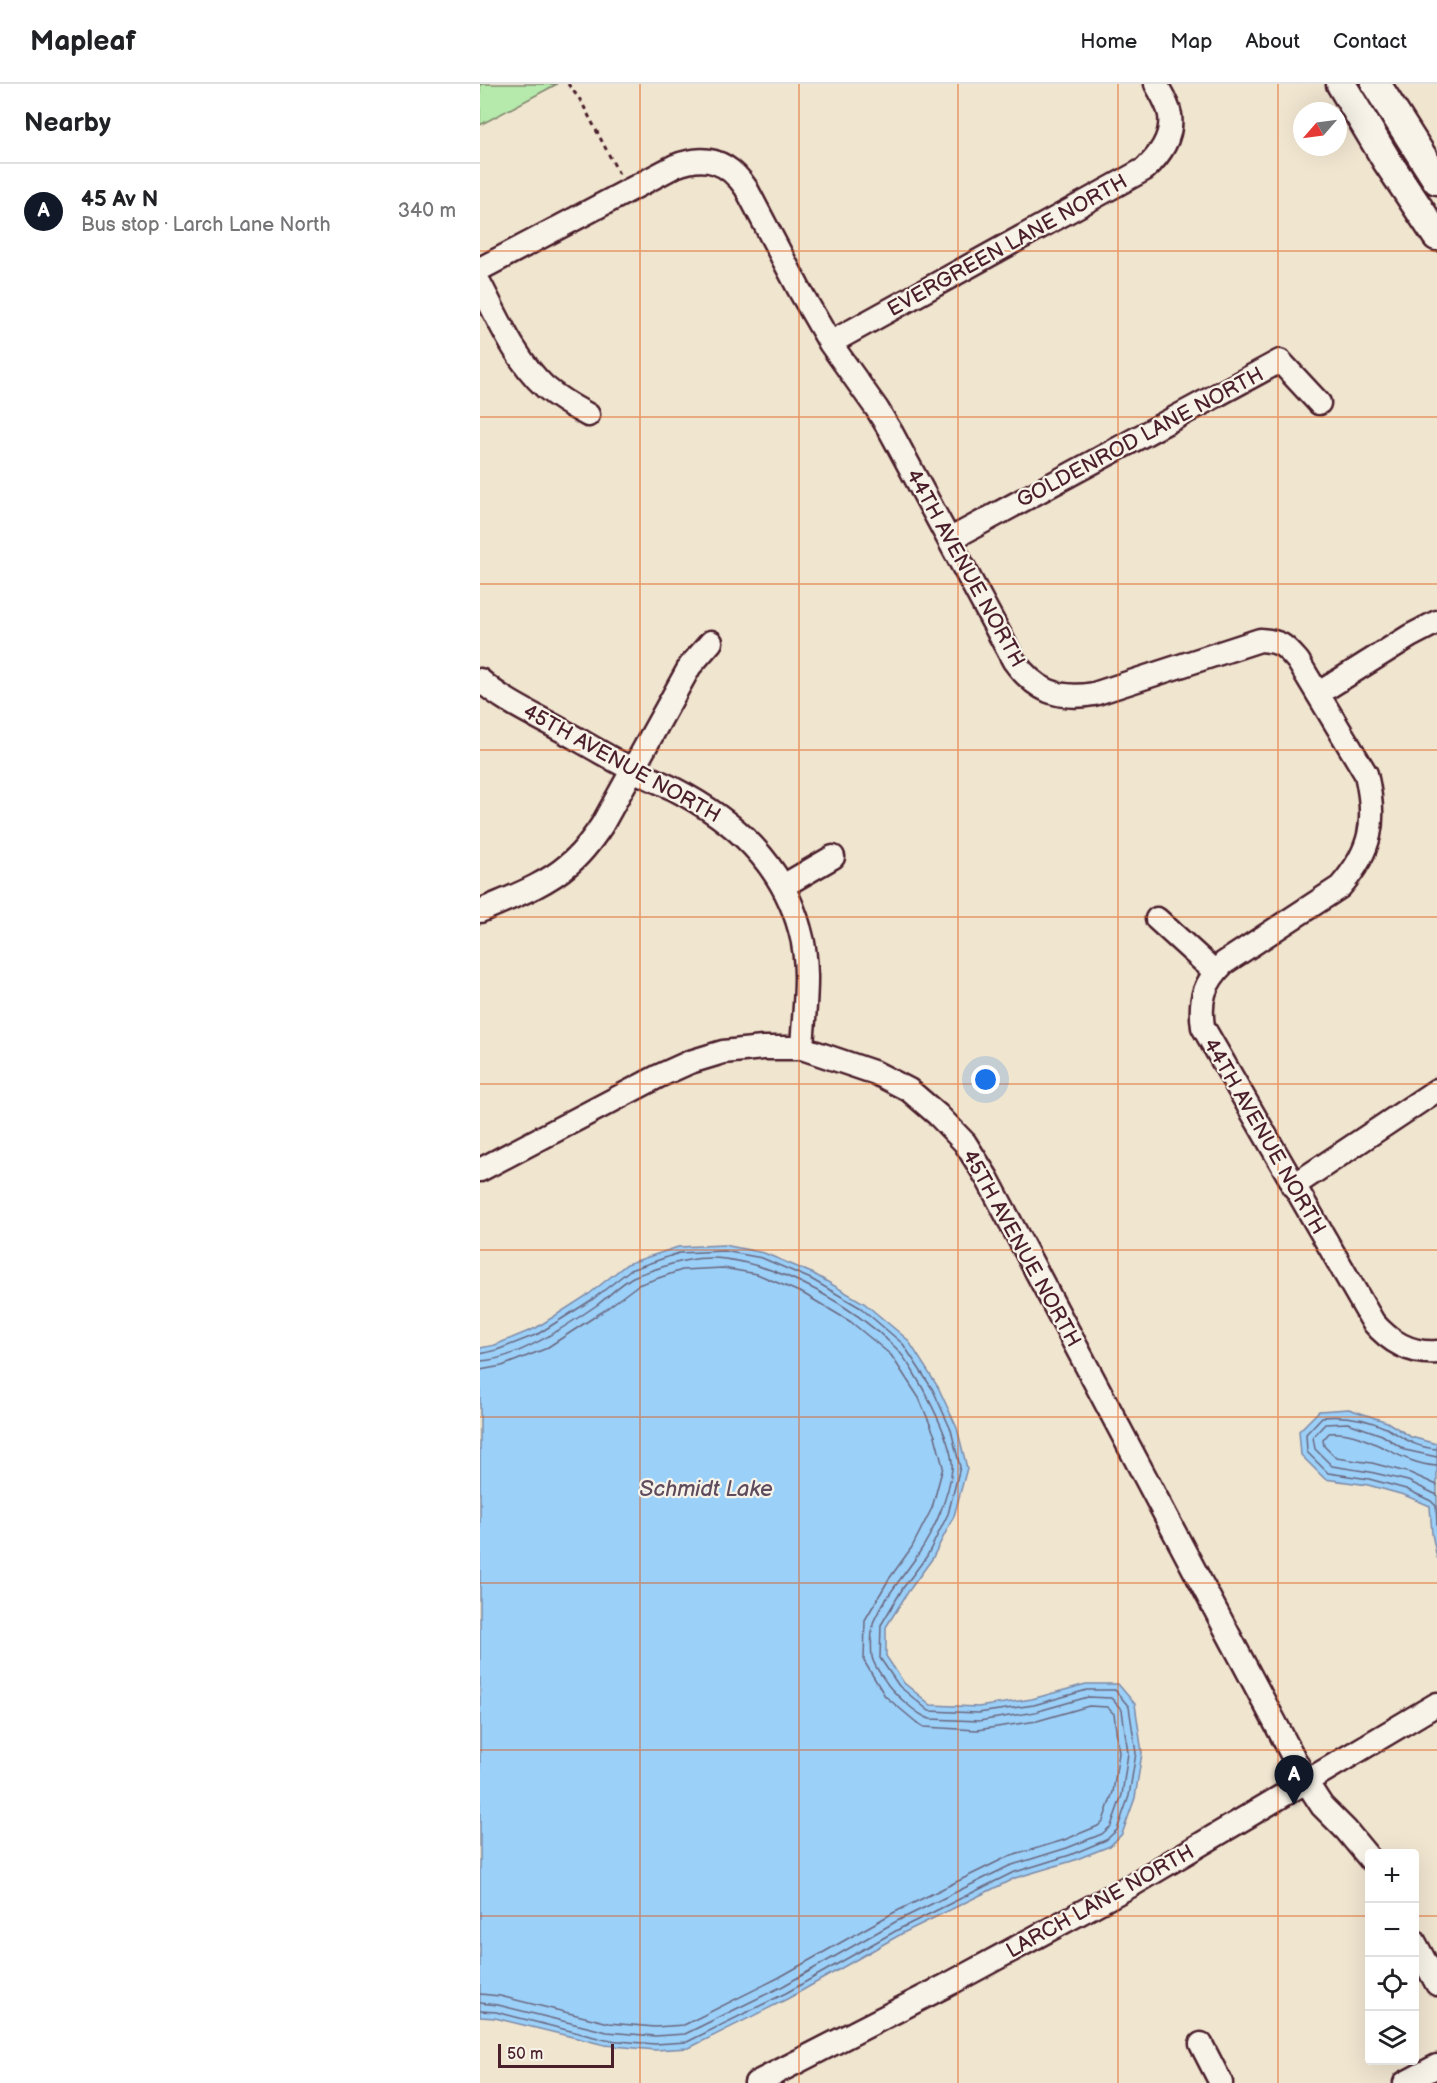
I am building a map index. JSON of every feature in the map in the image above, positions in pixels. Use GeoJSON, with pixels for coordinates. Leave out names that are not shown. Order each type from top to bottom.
{"type":"FeatureCollection","features":[{"type":"Feature","properties":{"kind":"main road"},"geometry":{"type":"LineString","coordinates":[[1341,84],[1387,161],[1437,236]]}},
{"type":"Feature","properties":{"kind":"main road"},"geometry":{"type":"LineString","coordinates":[[1377,84],[1437,180]]}},
{"type":"Feature","properties":{"kind":"street","name":"EVERGREEN LANE NORTH"},"geometry":{"type":"LineString","coordinates":[[830,343],[1145,169],[1164,147],[1169,132],[1170,114],[1156,84]]}},
{"type":"Feature","properties":{"kind":"street","name":"44TH AVENUE NORTH"},"geometry":{"type":"LineString","coordinates":[[480,269],[675,166],[688,161],[701,160],[715,162],[728,168],[737,175],[746,188],[830,343],[877,409],[1014,661],[1025,676],[1041,688],[1057,694],[1076,697],[1094,694],[1247,642],[1275,641],[1287,649],[1298,661],[1366,774],[1371,796],[1371,828],[1366,850],[1355,869],[1340,887],[1224,963],[1215,972],[1203,992],[1200,1009],[1203,1027],[1372,1322],[1394,1342],[1408,1349],[1421,1353],[1437,1352]]}},
{"type":"Feature","properties":{"kind":"street"},"geometry":{"type":"LineString","coordinates":[[480,284],[513,346],[528,368],[564,401],[588,415]]}},
{"type":"Feature","properties":{"kind":"street","name":"GOLDENROD LANE NORTH"},"geometry":{"type":"LineString","coordinates":[[949,540],[1280,361],[1319,403]]}},
{"type":"Feature","properties":{"kind":"street"},"geometry":{"type":"LineString","coordinates":[[1319,693],[1410,636],[1437,622]]}},
{"type":"Feature","properties":{"kind":"street"},"geometry":{"type":"LineString","coordinates":[[480,911],[549,878],[568,865],[588,846],[690,666],[711,642]]}},
{"type":"Feature","properties":{"kind":"street","name":"45TH AVENUE NORTH"},"geometry":{"type":"LineString","coordinates":[[480,680],[507,700],[633,770],[675,790],[731,824],[766,861],[783,886],[801,931],[806,964],[802,1048],[876,1073],[909,1090],[965,1143],[992,1189],[1307,1783],[1322,1806],[1365,1853]]}},
{"type":"Feature","properties":{"kind":"street"},"geometry":{"type":"LineString","coordinates":[[783,886],[833,857]]}},
{"type":"Feature","properties":{"kind":"street"},"geometry":{"type":"LineString","coordinates":[[1157,919],[1215,972]]}},
{"type":"Feature","properties":{"kind":"street"},"geometry":{"type":"LineString","coordinates":[[480,1170],[690,1062],[723,1053],[763,1048],[802,1048]]}},
{"type":"Feature","properties":{"kind":"street"},"geometry":{"type":"LineString","coordinates":[[1293,1186],[1437,1090]]}},
{"type":"Feature","properties":{"kind":"street","name":"LARCH LANE NORTH"},"geometry":{"type":"LineString","coordinates":[[756,2083],[951,1983],[1122,1891],[1437,1704]]}},
{"type":"Feature","properties":{"kind":"street"},"geometry":{"type":"LineString","coordinates":[[1419,1950],[1437,1984]]}},
{"type":"Feature","properties":{"kind":"street"},"geometry":{"type":"LineString","coordinates":[[1201,2044],[1221,2083]]}},
{"type":"Feature","properties":{"kind":"street"},"geometry":{"type":"LineString","coordinates":[[1405,2083],[1437,2066]]}},
{"type":"Feature","properties":{"kind":"path"},"geometry":{"type":"LineString","coordinates":[[568,84],[580,101],[628,192]]}},
{"type":"Feature","properties":{"kind":"green space"},"geometry":{"type":"Polygon","coordinates":[[[480,84],[557,84],[480,125],[480,84]]]}},
{"type":"Feature","properties":{"kind":"water","name":"Schmidt Lake"},"geometry":{"type":"Polygon","coordinates":[[[724,1245],[764,1253],[814,1274],[864,1303],[908,1340],[938,1387],[957,1428],[967,1468],[954,1516],[932,1559],[886,1627],[886,1656],[904,1683],[931,1705],[978,1707],[1032,1699],[1086,1684],[1118,1684],[1135,1704],[1142,1753],[1135,1798],[1122,1834],[1110,1846],[1072,1861],[1015,1878],[903,1933],[789,1998],[689,2048],[655,2050],[605,2045],[495,2018],[480,2017],[480,1348],[495,1345],[536,1328],[589,1294],[627,1264],[678,1247],[724,1245]]]}},
{"type":"Feature","properties":{"kind":"water"},"geometry":{"type":"Polygon","coordinates":[[[1349,1409],[1387,1422],[1411,1437],[1437,1444],[1437,1558],[1430,1506],[1404,1495],[1368,1485],[1325,1479],[1301,1455],[1299,1431],[1319,1411],[1349,1409]]]}},
{"type":"Feature","properties":{"kind":"place","name":"45 Av N"},"geometry":{"type":"Point","coordinates":[1294,1805]}}]}
